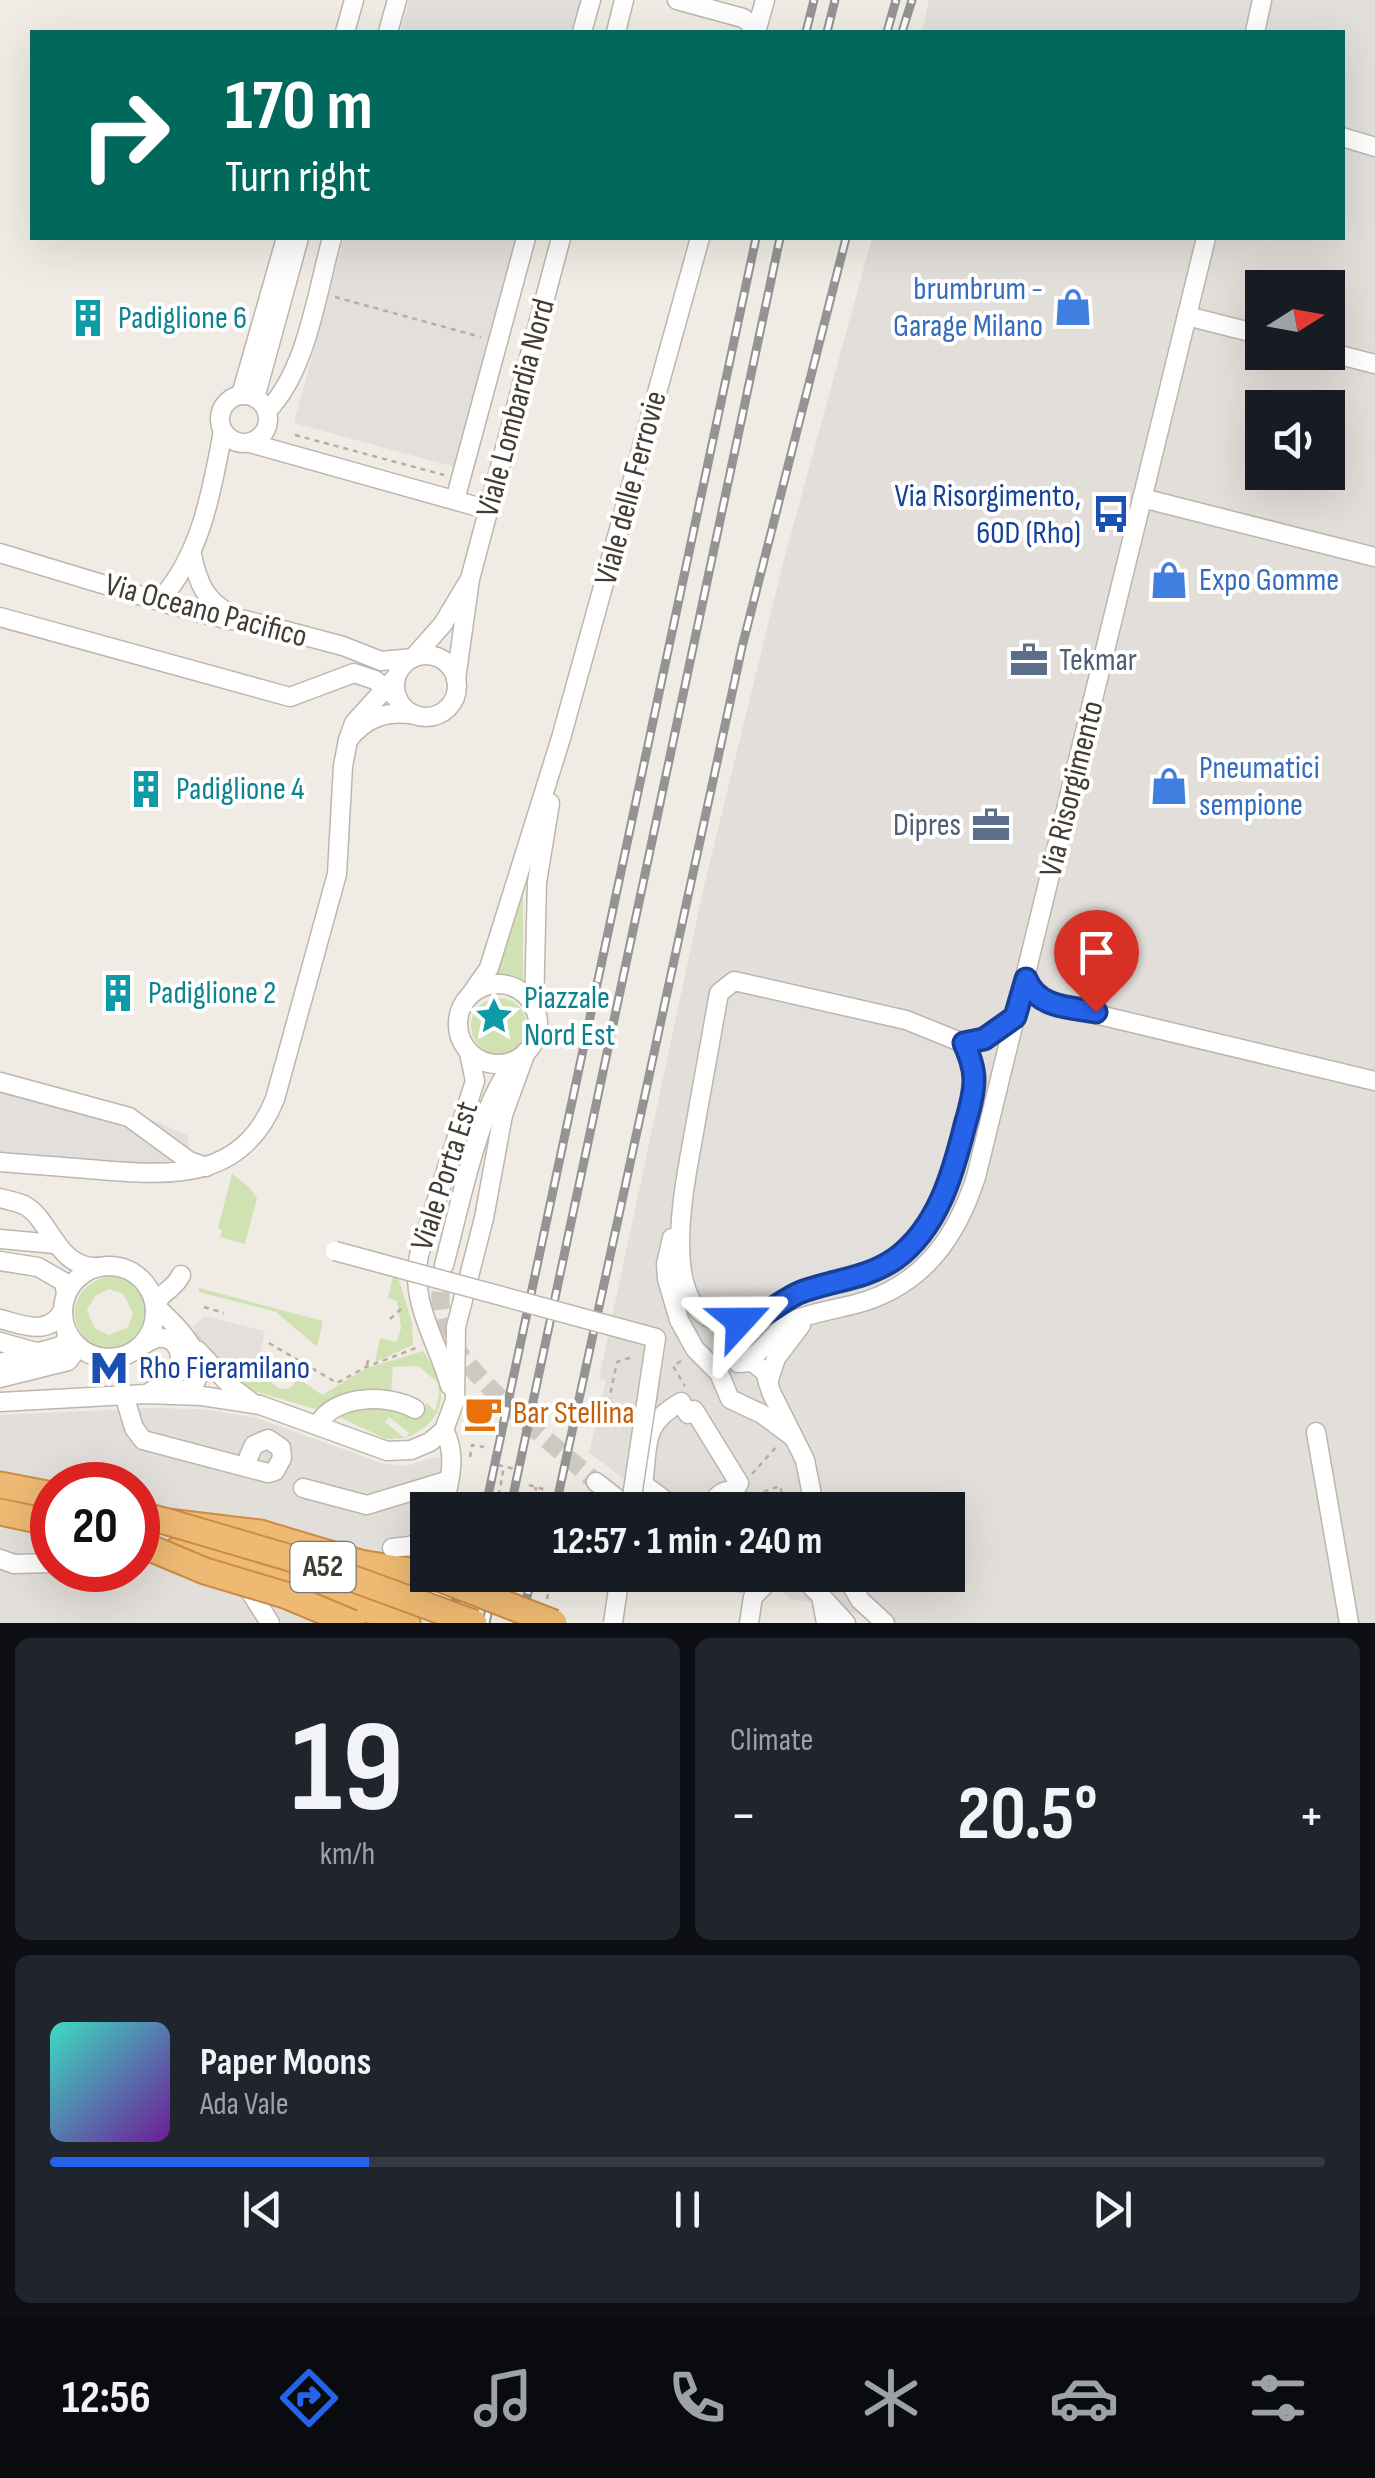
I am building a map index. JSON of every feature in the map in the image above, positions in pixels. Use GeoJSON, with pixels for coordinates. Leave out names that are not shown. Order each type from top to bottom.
{"type":"FeatureCollection","features":[{"type":"Feature","properties":{"kind":"highway"},"geometry":{"type":"LineString","coordinates":[[0,1485],[30,1491]]}},
{"type":"Feature","properties":{"kind":"highway"},"geometry":{"type":"LineString","coordinates":[[0,1512],[30,1518]]}},
{"type":"Feature","properties":{"kind":"highway","name":"A52"},"geometry":{"type":"LineString","coordinates":[[160,1520],[321,1566],[474,1623]]}},
{"type":"Feature","properties":{"kind":"highway"},"geometry":{"type":"LineString","coordinates":[[168,1522],[260,1533],[360,1563],[410,1572]]}},
{"type":"Feature","properties":{"kind":"highway","name":"A52"},"geometry":{"type":"LineString","coordinates":[[160,1548],[248,1568],[408,1623]]}},
{"type":"Feature","properties":{"kind":"highway"},"geometry":{"type":"LineString","coordinates":[[160,1552],[204,1571],[285,1595],[352,1623]]}},
{"type":"Feature","properties":{"kind":"highway"},"geometry":{"type":"LineString","coordinates":[[483,1592],[550,1613]]}},
{"type":"Feature","properties":{"kind":"street"},"geometry":{"type":"LineString","coordinates":[[346,30],[354,0]]}},
{"type":"Feature","properties":{"kind":"street"},"geometry":{"type":"LineString","coordinates":[[355,30],[363,0]]}},
{"type":"Feature","properties":{"kind":"street"},"geometry":{"type":"LineString","coordinates":[[389,30],[397,0]]}},
{"type":"Feature","properties":{"kind":"street"},"geometry":{"type":"LineString","coordinates":[[583,30],[591,0]]}},
{"type":"Feature","properties":{"kind":"street"},"geometry":{"type":"LineString","coordinates":[[616,30],[624,0]]}},
{"type":"Feature","properties":{"kind":"street"},"geometry":{"type":"LineString","coordinates":[[677,0],[742,18],[754,30]]}},
{"type":"Feature","properties":{"kind":"street"},"geometry":{"type":"LineString","coordinates":[[756,30],[766,0]]}},
{"type":"Feature","properties":{"kind":"street"},"geometry":{"type":"LineString","coordinates":[[1254,30],[1262,0]]}},
{"type":"Feature","properties":{"kind":"street"},"geometry":{"type":"LineString","coordinates":[[1345,139],[1375,147]]}},
{"type":"Feature","properties":{"kind":"street"},"geometry":{"type":"LineString","coordinates":[[216,468],[245,443],[264,434],[268,423],[255,401],[254,348],[285,240]]}},
{"type":"Feature","properties":{"kind":"street"},"geometry":{"type":"LineString","coordinates":[[255,401],[298,240]]}},
{"type":"Feature","properties":{"kind":"street"},"geometry":{"type":"LineString","coordinates":[[159,602],[178,581],[192,556],[216,468],[223,431],[221,412],[232,398],[255,401],[286,390],[331,240]]}},
{"type":"Feature","properties":{"kind":"street"},"geometry":{"type":"LineString","coordinates":[[455,500],[525,240]]}},
{"type":"Feature","properties":{"kind":"street","name":"Viale Lombardia Nord"},"geometry":{"type":"LineString","coordinates":[[456,679],[470,579],[560,240]]}},
{"type":"Feature","properties":{"kind":"street","name":"Viale delle Ferrovie"},"geometry":{"type":"LineString","coordinates":[[470,994],[490,968],[561,738],[699,240]]}},
{"type":"Feature","properties":{"kind":"street","name":"Via Risorgimento"},"geometry":{"type":"LineString","coordinates":[[742,1362],[761,1351],[790,1323],[863,1302],[895,1288],[931,1262],[949,1238],[976,1177],[1206,240]]}},
{"type":"Feature","properties":{"kind":"street"},"geometry":{"type":"LineString","coordinates":[[1187,316],[1245,331]]}},
{"type":"Feature","properties":{"kind":"street"},"geometry":{"type":"LineString","coordinates":[[1345,356],[1375,364]]}},
{"type":"Feature","properties":{"kind":"street"},"geometry":{"type":"LineString","coordinates":[[223,431],[245,443],[489,510]]}},
{"type":"Feature","properties":{"kind":"street"},"geometry":{"type":"LineString","coordinates":[[1142,498],[1375,557]]}},
{"type":"Feature","properties":{"kind":"street","name":"Via Oceano Pacifico"},"geometry":{"type":"LineString","coordinates":[[0,553],[159,602],[344,646],[381,661],[413,658]]}},
{"type":"Feature","properties":{"kind":"street"},"geometry":{"type":"LineString","coordinates":[[192,556],[203,592],[217,606],[246,620]]}},
{"type":"Feature","properties":{"kind":"street","name":"Viale Lombardia Nord"},"geometry":{"type":"LineString","coordinates":[[413,658],[443,624],[470,579]]}},
{"type":"Feature","properties":{"kind":"street","name":"Via Oceano Pacifico"},"geometry":{"type":"LineString","coordinates":[[0,617],[290,697],[354,673],[394,687]]}},
{"type":"Feature","properties":{"kind":"street"},"geometry":{"type":"LineString","coordinates":[[0,1162],[165,1175],[206,1168],[259,1130],[275,1099],[337,874],[343,766],[348,740],[354,723],[394,687],[413,658],[438,657],[452,670],[456,679],[454,699],[440,714],[402,713],[374,718],[359,726],[348,740]]}},
{"type":"Feature","properties":{"kind":"street"},"geometry":{"type":"LineString","coordinates":[[394,687],[410,712],[420,716]]}},
{"type":"Feature","properties":{"kind":"street","name":"Viale delle Ferrovie"},"geometry":{"type":"LineString","coordinates":[[534,1008],[538,882],[561,738]]}},
{"type":"Feature","properties":{"kind":"street"},"geometry":{"type":"LineString","coordinates":[[1026,979],[1031,991],[1049,1004],[1375,1081]]}},
{"type":"Feature","properties":{"kind":"street"},"geometry":{"type":"LineString","coordinates":[[964,1043],[974,1080],[957,1158],[928,1222],[893,1260],[850,1280],[795,1295],[747,1321],[704,1314],[688,1290],[680,1260],[680,1219],[718,993],[734,981],[906,1020],[964,1043],[984,1039],[1015,1017]]}},
{"type":"Feature","properties":{"kind":"street"},"geometry":{"type":"LineString","coordinates":[[444,1264],[482,1127],[503,1076],[537,1032],[534,1008],[522,992],[502,984],[482,987],[470,994],[458,1016],[462,1042],[475,1056],[488,1082],[482,1127]]}},
{"type":"Feature","properties":{"kind":"street"},"geometry":{"type":"LineString","coordinates":[[475,1056],[502,1064],[522,1056]]}},
{"type":"Feature","properties":{"kind":"street","name":"Viale Porta Est"},"geometry":{"type":"LineString","coordinates":[[448,1421],[449,1383],[418,1300],[415,1277],[475,1082],[475,1056]]}},
{"type":"Feature","properties":{"kind":"street","name":"Viale Porta Est"},"geometry":{"type":"LineString","coordinates":[[448,1421],[457,1388],[453,1350],[456,1327],[484,1218],[502,1116],[522,1056]]}},
{"type":"Feature","properties":{"kind":"street"},"geometry":{"type":"LineString","coordinates":[[0,1082],[129,1117],[189,1161],[206,1168]]}},
{"type":"Feature","properties":{"kind":"street"},"geometry":{"type":"LineString","coordinates":[[0,1198],[27,1206],[55,1244],[82,1266],[115,1266],[154,1283],[172,1274],[181,1275],[176,1286],[159,1297],[154,1326],[140,1347]]}},
{"type":"Feature","properties":{"kind":"street"},"geometry":{"type":"LineString","coordinates":[[680,1219],[666,1264],[670,1296],[686,1336],[719,1373],[729,1398],[762,1414],[786,1440],[808,1468],[812,1492]]}},
{"type":"Feature","properties":{"kind":"street"},"geometry":{"type":"LineString","coordinates":[[0,1239],[55,1244]]}},
{"type":"Feature","properties":{"kind":"street"},"geometry":{"type":"LineString","coordinates":[[334,1251],[656,1338],[634,1492]]}},
{"type":"Feature","properties":{"kind":"street"},"geometry":{"type":"LineString","coordinates":[[0,1261],[47,1270],[64,1282],[74,1353],[68,1360],[0,1378]]}},
{"type":"Feature","properties":{"kind":"street"},"geometry":{"type":"LineString","coordinates":[[0,1319],[30,1327],[56,1321],[75,1281],[101,1266]]}},
{"type":"Feature","properties":{"kind":"street"},"geometry":{"type":"LineString","coordinates":[[141,1278],[156,1307],[234,1389],[260,1405]]}},
{"type":"Feature","properties":{"kind":"street"},"geometry":{"type":"LineString","coordinates":[[740,1405],[760,1401],[781,1350],[814,1315]]}},
{"type":"Feature","properties":{"kind":"street"},"geometry":{"type":"LineString","coordinates":[[69,1336],[84,1352],[113,1359],[160,1336],[175,1344],[181,1358],[176,1375],[146,1394]]}},
{"type":"Feature","properties":{"kind":"street"},"geometry":{"type":"LineString","coordinates":[[0,1363],[63,1344],[69,1336]]}},
{"type":"Feature","properties":{"kind":"street"},"geometry":{"type":"LineString","coordinates":[[0,1342],[37,1352]]}},
{"type":"Feature","properties":{"kind":"street"},"geometry":{"type":"LineString","coordinates":[[176,1394],[190,1388],[198,1374],[191,1343]]}},
{"type":"Feature","properties":{"kind":"street"},"geometry":{"type":"LineString","coordinates":[[724,1386],[728,1370],[742,1362],[760,1366],[786,1440]]}},
{"type":"Feature","properties":{"kind":"street"},"geometry":{"type":"LineString","coordinates":[[0,1402],[146,1394],[230,1399],[260,1405],[396,1452],[420,1447],[448,1421]]}},
{"type":"Feature","properties":{"kind":"street"},"geometry":{"type":"LineString","coordinates":[[124,1395],[134,1428],[144,1440],[261,1472],[275,1471],[282,1458],[280,1448],[268,1439],[254,1444],[250,1456]]}},
{"type":"Feature","properties":{"kind":"street"},"geometry":{"type":"LineString","coordinates":[[318,1425],[328,1410],[337,1405],[386,1399],[415,1410]]}},
{"type":"Feature","properties":{"kind":"street"},"geometry":{"type":"LineString","coordinates":[[654,1492],[643,1484],[651,1424],[681,1402],[688,1414],[694,1410],[739,1483],[735,1490],[723,1492]]}},
{"type":"Feature","properties":{"kind":"street"},"geometry":{"type":"LineString","coordinates":[[447,1492],[452,1451],[448,1421]]}},
{"type":"Feature","properties":{"kind":"street"},"geometry":{"type":"LineString","coordinates":[[1316,1432],[1349,1623]]}},
{"type":"Feature","properties":{"kind":"street"},"geometry":{"type":"LineString","coordinates":[[303,1488],[367,1505],[449,1480]]}},
{"type":"Feature","properties":{"kind":"street"},"geometry":{"type":"LineString","coordinates":[[596,1482],[608,1492]]}},
{"type":"Feature","properties":{"kind":"street"},"geometry":{"type":"LineString","coordinates":[[392,1548],[410,1546]]}},
{"type":"Feature","properties":{"kind":"street"},"geometry":{"type":"LineString","coordinates":[[0,1560],[30,1564]]}},
{"type":"Feature","properties":{"kind":"street"},"geometry":{"type":"LineString","coordinates":[[160,1560],[189,1560],[231,1571],[252,1591],[270,1623]]}},
{"type":"Feature","properties":{"kind":"street"},"geometry":{"type":"LineString","coordinates":[[613,1623],[618,1592]]}},
{"type":"Feature","properties":{"kind":"street"},"geometry":{"type":"LineString","coordinates":[[732,1592],[749,1623]]}},
{"type":"Feature","properties":{"kind":"street"},"geometry":{"type":"LineString","coordinates":[[749,1623],[757,1592]]}},
{"type":"Feature","properties":{"kind":"street"},"geometry":{"type":"LineString","coordinates":[[817,1592],[846,1623]]}},
{"type":"Feature","properties":{"kind":"street"},"geometry":{"type":"LineString","coordinates":[[820,1592],[826,1623]]}},
{"type":"Feature","properties":{"kind":"street"},"geometry":{"type":"LineString","coordinates":[[856,1592],[885,1623]]}},
{"type":"Feature","properties":{"kind":"path"},"geometry":{"type":"LineString","coordinates":[[316,292],[497,342]]}},
{"type":"Feature","properties":{"kind":"path"},"geometry":{"type":"LineString","coordinates":[[296,435],[462,480]]}},
{"type":"Feature","properties":{"kind":"path"},"geometry":{"type":"LineString","coordinates":[[390,1319],[418,1300]]}},
{"type":"Feature","properties":{"kind":"path"},"geometry":{"type":"LineString","coordinates":[[204,1307],[224,1313]]}},
{"type":"Feature","properties":{"kind":"path"},"geometry":{"type":"LineString","coordinates":[[269,1343],[337,1383],[366,1366],[412,1351],[418,1341]]}},
{"type":"Feature","properties":{"kind":"path"},"geometry":{"type":"LineString","coordinates":[[366,1366],[369,1356]]}},
{"type":"Feature","properties":{"kind":"path"},"geometry":{"type":"LineString","coordinates":[[596,1423],[604,1424],[617,1362],[634,1356]]}},
{"type":"Feature","properties":{"kind":"path"},"geometry":{"type":"LineString","coordinates":[[752,1492],[744,1484],[786,1440]]}},
{"type":"Feature","properties":{"kind":"path"},"geometry":{"type":"LineString","coordinates":[[472,1445],[484,1447]]}},
{"type":"Feature","properties":{"kind":"path"},"geometry":{"type":"LineString","coordinates":[[498,1465],[515,1469]]}},
{"type":"Feature","properties":{"kind":"path"},"geometry":{"type":"LineString","coordinates":[[499,1492],[504,1466]]}},
{"type":"Feature","properties":{"kind":"path"},"geometry":{"type":"LineString","coordinates":[[529,1485],[546,1490]]}},
{"type":"Feature","properties":{"kind":"path"},"geometry":{"type":"LineString","coordinates":[[535,1492],[536,1487]]}},
{"type":"Feature","properties":{"kind":"shaded area"},"geometry":{"type":"Polygon","coordinates":[[[409,0],[582,0],[574,30],[401,30],[409,0]]]}},
{"type":"Feature","properties":{"kind":"shaded area"},"geometry":{"type":"Polygon","coordinates":[[[929,0],[1375,0],[1375,1623],[883,1623],[834,1606],[791,1599],[781,1592],[965,1592],[965,1492],[643,1492],[589,1453],[606,1381],[599,1378],[704,886],[783,563],[871,240],[1345,240],[1345,30],[922,30],[929,0]]]}},
{"type":"Feature","properties":{"kind":"shaded area"},"geometry":{"type":"Polygon","coordinates":[[[343,240],[516,240],[454,467],[294,423],[343,240]]]}},
{"type":"Feature","properties":{"kind":"shaded area"},"geometry":{"type":"Polygon","coordinates":[[[732,966],[939,1015],[987,1042],[976,1102],[919,1244],[720,1325],[677,1284],[732,966]]]}},
{"type":"Feature","properties":{"kind":"shaded area"},"geometry":{"type":"Polygon","coordinates":[[[0,1076],[131,1111],[187,1135],[190,1158],[151,1164],[0,1152],[0,1076]]]}},
{"type":"Feature","properties":{"kind":"shaded area"},"geometry":{"type":"Polygon","coordinates":[[[204,1316],[265,1331],[256,1370],[220,1358],[192,1327],[204,1316]]]}},
{"type":"Feature","properties":{"kind":"shaded area"},"geometry":{"type":"Polygon","coordinates":[[[199,1409],[254,1417],[384,1464],[406,1466],[433,1457],[462,1462],[455,1492],[410,1492],[410,1592],[434,1592],[428,1623],[0,1623],[0,1415],[199,1409]]]}},
{"type":"Feature","properties":{"kind":"green space"},"geometry":{"type":"Polygon","coordinates":[[[523,873],[523,981],[512,975],[493,974],[523,873]]]}},
{"type":"Feature","properties":{"kind":"green space"},"geometry":{"type":"Polygon","coordinates":[[[499,998],[519,1006],[527,1026],[519,1046],[499,1054],[479,1046],[471,1026],[479,1006],[499,998]]]}},
{"type":"Feature","properties":{"kind":"green space"},"geometry":{"type":"Polygon","coordinates":[[[232,1174],[257,1198],[245,1244],[220,1237],[222,1230],[218,1228],[232,1174]]]}},
{"type":"Feature","properties":{"kind":"green space"},"geometry":{"type":"Polygon","coordinates":[[[395,1268],[412,1322],[413,1345],[375,1362],[380,1338],[397,1342],[401,1328],[397,1301],[388,1298],[395,1268]]]}},
{"type":"Feature","properties":{"kind":"green space"},"geometry":{"type":"Polygon","coordinates":[[[110,1276],[133,1285],[145,1299],[146,1315],[139,1331],[127,1344],[112,1350],[96,1347],[76,1323],[79,1296],[110,1276]],[[109,1289],[95,1296],[87,1310],[95,1329],[109,1335],[128,1327],[133,1313],[123,1294],[109,1289]]]}},
{"type":"Feature","properties":{"kind":"green space"},"geometry":{"type":"Polygon","coordinates":[[[199,1288],[323,1321],[317,1347],[276,1312],[199,1292],[199,1288]]]}},
{"type":"Feature","properties":{"kind":"green space"},"geometry":{"type":"Polygon","coordinates":[[[195,1331],[229,1368],[264,1377],[280,1389],[290,1388],[298,1378],[322,1395],[367,1368],[423,1351],[437,1377],[440,1389],[438,1411],[421,1430],[406,1438],[409,1433],[389,1417],[385,1422],[405,1438],[386,1439],[337,1416],[340,1411],[380,1407],[398,1409],[416,1419],[427,1403],[435,1411],[438,1383],[418,1366],[393,1367],[391,1394],[335,1400],[315,1409],[244,1388],[192,1334],[195,1331]]]}},
{"type":"Feature","properties":{"kind":"tunnel"},"geometry":{"type":"LineString","coordinates":[[444,1265],[441,1311],[455,1346],[489,1387],[596,1482]]}},
{"type":"Feature","properties":{"kind":"railway"},"geometry":{"type":"LineString","coordinates":[[806,30],[814,0]]}},
{"type":"Feature","properties":{"kind":"railway"},"geometry":{"type":"LineString","coordinates":[[828,30],[835,0]]}},
{"type":"Feature","properties":{"kind":"railway"},"geometry":{"type":"LineString","coordinates":[[888,30],[896,0]]}},
{"type":"Feature","properties":{"kind":"railway"},"geometry":{"type":"LineString","coordinates":[[903,30],[912,0]]}},
{"type":"Feature","properties":{"kind":"railway"},"geometry":{"type":"LineString","coordinates":[[489,1492],[756,240]]}},
{"type":"Feature","properties":{"kind":"railway"},"geometry":{"type":"LineString","coordinates":[[514,1492],[780,240]]}},
{"type":"Feature","properties":{"kind":"railway"},"geometry":{"type":"LineString","coordinates":[[559,1492],[742,647],[845,240]]}},
{"type":"Feature","properties":{"kind":"railway"},"geometry":{"type":"LineString","coordinates":[[451,1623],[457,1592]]}},
{"type":"Feature","properties":{"kind":"railway"},"geometry":{"type":"LineString","coordinates":[[486,1623],[492,1592]]}},
{"type":"Feature","properties":{"kind":"railway"},"geometry":{"type":"LineString","coordinates":[[521,1623],[528,1592]]}},
{"type":"Feature","properties":{"kind":"place","name":"brumbrum - Garage Milano"},"geometry":{"type":"Point","coordinates":[1073,307]}},
{"type":"Feature","properties":{"kind":"place","name":"Padiglione 6"},"geometry":{"type":"Point","coordinates":[88,318]}},
{"type":"Feature","properties":{"kind":"place","name":"Via Risorgimento, 60D (Rho)"},"geometry":{"type":"Point","coordinates":[1111,514]}},
{"type":"Feature","properties":{"kind":"place","name":"Expo Gomme"},"geometry":{"type":"Point","coordinates":[1169,580]}},
{"type":"Feature","properties":{"kind":"place","name":"Tekmar"},"geometry":{"type":"Point","coordinates":[1029,660]}},
{"type":"Feature","properties":{"kind":"place","name":"Pneumatici sempione"},"geometry":{"type":"Point","coordinates":[1169,786]}},
{"type":"Feature","properties":{"kind":"place","name":"Padiglione 4"},"geometry":{"type":"Point","coordinates":[146,789]}},
{"type":"Feature","properties":{"kind":"place","name":"Dipres"},"geometry":{"type":"Point","coordinates":[991,825]}},
{"type":"Feature","properties":{"kind":"place","name":"Padiglione 2"},"geometry":{"type":"Point","coordinates":[118,993]}},
{"type":"Feature","properties":{"kind":"place","name":"Piazzale Nord Est"},"geometry":{"type":"Point","coordinates":[494,1016]}},
{"type":"Feature","properties":{"kind":"place","name":"Rho Fieramilano"},"geometry":{"type":"Point","coordinates":[109,1368]}},
{"type":"Feature","properties":{"kind":"place","name":"Bar Stellina"},"geometry":{"type":"Point","coordinates":[483,1413]}},
{"type":"Feature","properties":{"kind":"route"},"geometry":{"type":"LineString","coordinates":[[740,1321],[760,1317],[804,1291],[875,1270],[901,1254],[920,1234],[945,1190],[971,1101],[972,1062],[964,1043],[984,1039],[1015,1017],[1026,979],[1031,991],[1049,1004],[1096,1012]]}}]}
